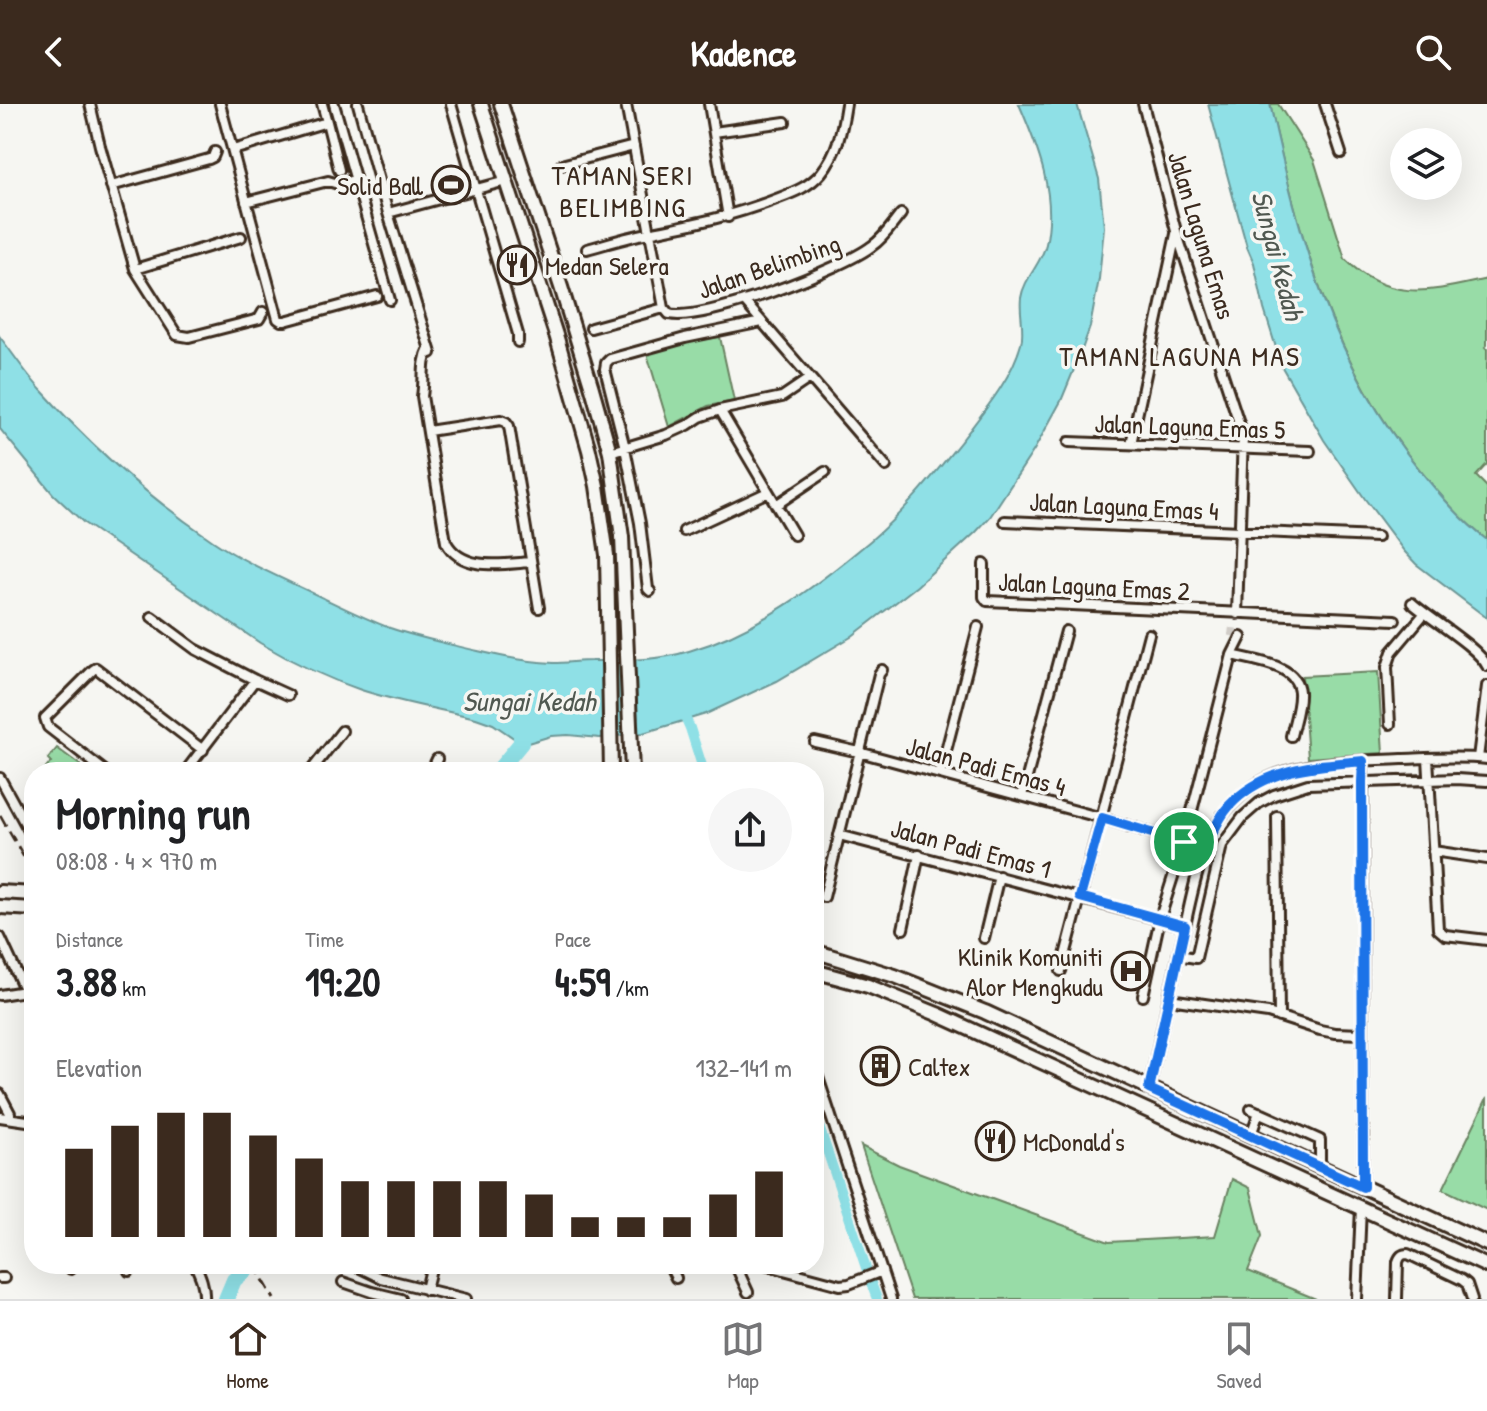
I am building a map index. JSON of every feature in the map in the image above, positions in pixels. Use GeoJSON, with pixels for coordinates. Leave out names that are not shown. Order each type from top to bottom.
{"type":"FeatureCollection","features":[{"type":"Feature","properties":{"kind":"main road"},"geometry":{"type":"LineString","coordinates":[[481,104],[557,338],[600,501],[607,555],[611,762]]}},
{"type":"Feature","properties":{"kind":"main road"},"geometry":{"type":"LineString","coordinates":[[501,104],[575,332],[610,452],[619,508],[625,592],[632,762]]}},
{"type":"Feature","properties":{"kind":"main road"},"geometry":{"type":"LineString","coordinates":[[557,338],[575,332]]}},
{"type":"Feature","properties":{"kind":"main road"},"geometry":{"type":"LineString","coordinates":[[0,892],[24,893]]}},
{"type":"Feature","properties":{"kind":"main road"},"geometry":{"type":"LineString","coordinates":[[0,907],[24,908]]}},
{"type":"Feature","properties":{"kind":"main road"},"geometry":{"type":"LineString","coordinates":[[824,954],[895,976],[985,1012],[1487,1244]]}},
{"type":"Feature","properties":{"kind":"main road"},"geometry":{"type":"LineString","coordinates":[[824,974],[868,986],[937,1014],[1487,1266]]}},
{"type":"Feature","properties":{"kind":"main road"},"geometry":{"type":"LineString","coordinates":[[1168,1119],[1160,1106],[1164,1100],[1171,1099]]}},
{"type":"Feature","properties":{"kind":"street"},"geometry":{"type":"LineString","coordinates":[[90,104],[135,269],[177,335],[189,337],[259,319],[263,312]]}},
{"type":"Feature","properties":{"kind":"street"},"geometry":{"type":"LineString","coordinates":[[220,104],[278,319],[281,321],[377,296]]}},
{"type":"Feature","properties":{"kind":"street"},"geometry":{"type":"LineString","coordinates":[[322,104],[339,170]]}},
{"type":"Feature","properties":{"kind":"street"},"geometry":{"type":"LineString","coordinates":[[334,104],[390,300]]}},
{"type":"Feature","properties":{"kind":"street"},"geometry":{"type":"LineString","coordinates":[[358,104],[430,350],[424,356],[422,396],[446,542],[458,557],[484,565],[531,562]]}},
{"type":"Feature","properties":{"kind":"street"},"geometry":{"type":"LineString","coordinates":[[451,104],[518,342]]}},
{"type":"Feature","properties":{"kind":"street"},"geometry":{"type":"LineString","coordinates":[[626,104],[664,308]]}},
{"type":"Feature","properties":{"kind":"street"},"geometry":{"type":"LineString","coordinates":[[709,104],[728,217]]}},
{"type":"Feature","properties":{"kind":"street"},"geometry":{"type":"LineString","coordinates":[[587,249],[650,232],[728,217],[806,186],[834,155],[840,140],[846,104]]}},
{"type":"Feature","properties":{"kind":"street","name":"Jalan Laguna Emas"},"geometry":{"type":"LineString","coordinates":[[1143,104],[1176,231],[1242,429],[1238,626]]}},
{"type":"Feature","properties":{"kind":"street"},"geometry":{"type":"LineString","coordinates":[[1325,104],[1341,153]]}},
{"type":"Feature","properties":{"kind":"street"},"geometry":{"type":"LineString","coordinates":[[233,150],[327,122]]}},
{"type":"Feature","properties":{"kind":"street"},"geometry":{"type":"LineString","coordinates":[[714,132],[785,122]]}},
{"type":"Feature","properties":{"kind":"street"},"geometry":{"type":"LineString","coordinates":[[561,165],[634,146]]}},
{"type":"Feature","properties":{"kind":"street"},"geometry":{"type":"LineString","coordinates":[[111,186],[209,159],[215,152]]}},
{"type":"Feature","properties":{"kind":"street"},"geometry":{"type":"LineString","coordinates":[[328,181],[339,170],[352,167]]}},
{"type":"Feature","properties":{"kind":"street"},"geometry":{"type":"LineString","coordinates":[[246,202],[328,181],[338,184],[355,180]]}},
{"type":"Feature","properties":{"kind":"street"},"geometry":{"type":"LineString","coordinates":[[388,213],[506,181]]}},
{"type":"Feature","properties":{"kind":"street","name":"Jalan Belimbing"},"geometry":{"type":"LineString","coordinates":[[591,328],[664,308],[669,314],[679,316],[744,301],[848,261],[880,240],[901,214]]}},
{"type":"Feature","properties":{"kind":"street"},"geometry":{"type":"LineString","coordinates":[[1131,444],[1176,231]]}},
{"type":"Feature","properties":{"kind":"street"},"geometry":{"type":"LineString","coordinates":[[135,269],[241,237]]}},
{"type":"Feature","properties":{"kind":"street"},"geometry":{"type":"LineString","coordinates":[[744,301],[886,466]]}},
{"type":"Feature","properties":{"kind":"street","name":"Jalan Belimbing"},"geometry":{"type":"LineString","coordinates":[[625,448],[605,369],[610,359],[762,322]]}},
{"type":"Feature","properties":{"kind":"street"},"geometry":{"type":"LineString","coordinates":[[610,452],[666,435],[720,410],[782,397],[810,378]]}},
{"type":"Feature","properties":{"kind":"street"},"geometry":{"type":"LineString","coordinates":[[720,410],[794,535]]}},
{"type":"Feature","properties":{"kind":"street"},"geometry":{"type":"LineString","coordinates":[[428,431],[501,420],[509,426],[539,608]]}},
{"type":"Feature","properties":{"kind":"street","name":"Jalan Laguna Emas 5"},"geometry":{"type":"LineString","coordinates":[[1069,442],[1310,451]]}},
{"type":"Feature","properties":{"kind":"street"},"geometry":{"type":"LineString","coordinates":[[625,448],[650,591]]}},
{"type":"Feature","properties":{"kind":"street"},"geometry":{"type":"LineString","coordinates":[[776,505],[825,472]]}},
{"type":"Feature","properties":{"kind":"street"},"geometry":{"type":"LineString","coordinates":[[684,531],[768,492]]}},
{"type":"Feature","properties":{"kind":"street","name":"Jalan Laguna Emas 4"},"geometry":{"type":"LineString","coordinates":[[1005,521],[1377,537]]}},
{"type":"Feature","properties":{"kind":"street","name":"Jalan Laguna Emas 2"},"geometry":{"type":"LineString","coordinates":[[984,564],[984,597],[987,601],[1238,614]]}},
{"type":"Feature","properties":{"kind":"street"},"geometry":{"type":"LineString","coordinates":[[1412,603],[1479,654],[1487,666]]}},
{"type":"Feature","properties":{"kind":"street"},"geometry":{"type":"LineString","coordinates":[[1238,614],[1395,620]]}},
{"type":"Feature","properties":{"kind":"street"},"geometry":{"type":"LineString","coordinates":[[1390,724],[1388,659],[1424,614]]}},
{"type":"Feature","properties":{"kind":"street"},"geometry":{"type":"LineString","coordinates":[[152,617],[195,649],[288,695]]}},
{"type":"Feature","properties":{"kind":"street"},"geometry":{"type":"LineString","coordinates":[[940,774],[978,627]]}},
{"type":"Feature","properties":{"kind":"street"},"geometry":{"type":"LineString","coordinates":[[1022,796],[1066,631]]}},
{"type":"Feature","properties":{"kind":"street"},"geometry":{"type":"LineString","coordinates":[[1061,971],[1149,634]]}},
{"type":"Feature","properties":{"kind":"street"},"geometry":{"type":"LineString","coordinates":[[1143,996],[1160,918],[1184,842],[1236,636]]}},
{"type":"Feature","properties":{"kind":"street"},"geometry":{"type":"LineString","coordinates":[[1232,655],[1288,672],[1296,681],[1299,701],[1291,736]]}},
{"type":"Feature","properties":{"kind":"street"},"geometry":{"type":"LineString","coordinates":[[90,762],[48,727],[45,718],[96,668],[203,750]]}},
{"type":"Feature","properties":{"kind":"street"},"geometry":{"type":"LineString","coordinates":[[824,897],[882,670]]}},
{"type":"Feature","properties":{"kind":"street"},"geometry":{"type":"LineString","coordinates":[[193,762],[255,680]]}},
{"type":"Feature","properties":{"kind":"street"},"geometry":{"type":"LineString","coordinates":[[1149,1089],[1205,849],[1229,806],[1255,785],[1286,771],[1312,765],[1483,758],[1487,686]]}},
{"type":"Feature","properties":{"kind":"street"},"geometry":{"type":"LineString","coordinates":[[318,762],[342,731]]}},
{"type":"Feature","properties":{"kind":"street","name":"Jalan Padi Emas 4"},"geometry":{"type":"LineString","coordinates":[[815,742],[1022,796],[1205,849]]}},
{"type":"Feature","properties":{"kind":"street"},"geometry":{"type":"LineString","coordinates":[[1428,758],[1438,929],[1445,935],[1487,940]]}},
{"type":"Feature","properties":{"kind":"street"},"geometry":{"type":"LineString","coordinates":[[1363,761],[1363,1187]]}},
{"type":"Feature","properties":{"kind":"street"},"geometry":{"type":"LineString","coordinates":[[0,778],[24,822]]}},
{"type":"Feature","properties":{"kind":"street"},"geometry":{"type":"LineString","coordinates":[[1178,955],[1196,958],[1222,845],[1243,817],[1267,799],[1308,784],[1457,779],[1487,781]]}},
{"type":"Feature","properties":{"kind":"street"},"geometry":{"type":"LineString","coordinates":[[1277,816],[1279,1017]]}},
{"type":"Feature","properties":{"kind":"street","name":"Jalan Padi Emas 1"},"geometry":{"type":"LineString","coordinates":[[839,835],[1185,926]]}},
{"type":"Feature","properties":{"kind":"street"},"geometry":{"type":"LineString","coordinates":[[1433,851],[1487,859]]}},
{"type":"Feature","properties":{"kind":"street"},"geometry":{"type":"LineString","coordinates":[[903,929],[919,855]]}},
{"type":"Feature","properties":{"kind":"street"},"geometry":{"type":"LineString","coordinates":[[984,938],[999,876]]}},
{"type":"Feature","properties":{"kind":"street"},"geometry":{"type":"LineString","coordinates":[[0,937],[24,989]]}},
{"type":"Feature","properties":{"kind":"street"},"geometry":{"type":"LineString","coordinates":[[0,995],[24,991]]}},
{"type":"Feature","properties":{"kind":"street"},"geometry":{"type":"LineString","coordinates":[[1169,999],[1268,1013],[1320,1030],[1362,1034]]}},
{"type":"Feature","properties":{"kind":"street"},"geometry":{"type":"LineString","coordinates":[[0,1094],[10,1117]]}},
{"type":"Feature","properties":{"kind":"street"},"geometry":{"type":"LineString","coordinates":[[824,1095],[891,1299]]}},
{"type":"Feature","properties":{"kind":"street"},"geometry":{"type":"LineString","coordinates":[[1251,1135],[1255,1110],[1320,1140],[1320,1167]]}},
{"type":"Feature","properties":{"kind":"street"},"geometry":{"type":"LineString","coordinates":[[0,1117],[24,1120]]}},
{"type":"Feature","properties":{"kind":"street"},"geometry":{"type":"LineString","coordinates":[[1357,1299],[1361,1207]]}},
{"type":"Feature","properties":{"kind":"street"},"geometry":{"type":"LineString","coordinates":[[1397,1299],[1398,1262],[1401,1256],[1408,1254],[1462,1280],[1467,1284],[1472,1299]]}},
{"type":"Feature","properties":{"kind":"street"},"geometry":{"type":"LineString","coordinates":[[799,1274],[840,1285],[882,1271]]}},
{"type":"Feature","properties":{"kind":"street"},"geometry":{"type":"LineString","coordinates":[[199,1274],[205,1291],[204,1299]]}},
{"type":"Feature","properties":{"kind":"street"},"geometry":{"type":"LineString","coordinates":[[373,1274],[466,1299]]}},
{"type":"Feature","properties":{"kind":"street"},"geometry":{"type":"LineString","coordinates":[[426,1290],[430,1274]]}},
{"type":"Feature","properties":{"kind":"street"},"geometry":{"type":"LineString","coordinates":[[674,1274],[676,1278]]}},
{"type":"Feature","properties":{"kind":"street"},"geometry":{"type":"LineString","coordinates":[[740,1274],[748,1292]]}},
{"type":"Feature","properties":{"kind":"street"},"geometry":{"type":"LineString","coordinates":[[343,1282],[401,1299]]}},
{"type":"Feature","properties":{"kind":"green space"},"geometry":{"type":"Polygon","coordinates":[[[1270,104],[1278,104],[1314,160],[1345,259],[1362,273],[1378,283],[1412,290],[1430,290],[1487,279],[1487,464],[1476,476],[1487,487],[1487,540],[1460,516],[1419,469],[1389,428],[1341,341],[1307,250],[1270,104]]]}},
{"type":"Feature","properties":{"kind":"green space"},"geometry":{"type":"Polygon","coordinates":[[[720,337],[734,401],[708,406],[669,427],[647,354],[720,337]]]}},
{"type":"Feature","properties":{"kind":"green space"},"geometry":{"type":"Polygon","coordinates":[[[1378,672],[1383,753],[1308,758],[1302,676],[1378,672]]]}},
{"type":"Feature","properties":{"kind":"green space"},"geometry":{"type":"Polygon","coordinates":[[[57,748],[76,762],[51,762],[48,759],[57,748]]]}},
{"type":"Feature","properties":{"kind":"green space"},"geometry":{"type":"Polygon","coordinates":[[[1487,1098],[1487,1210],[1443,1189],[1487,1098]]]}},
{"type":"Feature","properties":{"kind":"green space"},"geometry":{"type":"Polygon","coordinates":[[[861,1146],[899,1165],[1109,1242],[1215,1236],[1232,1179],[1250,1188],[1262,1236],[1248,1271],[1316,1299],[912,1299],[861,1146]]]}},
{"type":"Feature","properties":{"kind":"water","name":"Sungai Kedah"},"geometry":{"type":"Polygon","coordinates":[[[1019,104],[1077,104],[1099,179],[1104,227],[1099,279],[1090,327],[1061,401],[1034,450],[990,517],[917,586],[851,637],[777,681],[706,714],[643,733],[600,738],[551,736],[521,743],[493,724],[476,718],[389,698],[335,680],[260,643],[84,523],[53,494],[0,429],[0,337],[61,412],[167,508],[238,557],[355,613],[423,638],[535,662],[641,659],[689,651],[739,632],[762,619],[807,590],[870,541],[929,480],[1004,383],[1021,344],[1023,291],[1044,251],[1049,226],[1044,172],[1019,104]]]}},
{"type":"Feature","properties":{"kind":"water","name":"Sungai Kedah"},"geometry":{"type":"Polygon","coordinates":[[[1208,104],[1270,104],[1293,203],[1322,296],[1362,385],[1388,428],[1419,469],[1460,516],[1487,540],[1487,618],[1416,564],[1404,551],[1324,440],[1282,367],[1208,104]]]}},
{"type":"Feature","properties":{"kind":"waterway"},"geometry":{"type":"LineString","coordinates":[[682,710],[701,762]]}},
{"type":"Feature","properties":{"kind":"waterway"},"geometry":{"type":"LineString","coordinates":[[505,762],[521,743],[521,722]]}},
{"type":"Feature","properties":{"kind":"waterway"},"geometry":{"type":"LineString","coordinates":[[824,1141],[866,1268]]}},
{"type":"Feature","properties":{"kind":"waterway"},"geometry":{"type":"LineString","coordinates":[[226,1299],[234,1280],[241,1274]]}},
{"type":"Feature","properties":{"kind":"waterway"},"geometry":{"type":"LineString","coordinates":[[871,1283],[877,1299]]}},
{"type":"Feature","properties":{"kind":"tunnel"},"geometry":{"type":"LineString","coordinates":[[1232,636],[1233,626]]}},
{"type":"Feature","properties":{"kind":"railway"},"geometry":{"type":"LineString","coordinates":[[0,815],[24,857]]}},
{"type":"Feature","properties":{"kind":"railway"},"geometry":{"type":"LineString","coordinates":[[260,1274],[274,1299]]}},
{"type":"Feature","properties":{"kind":"place","name":"Solid Ball"},"geometry":{"type":"Point","coordinates":[451,185]}},
{"type":"Feature","properties":{"kind":"place","name":"Medan Selera"},"geometry":{"type":"Point","coordinates":[517,265]}},
{"type":"Feature","properties":{"kind":"place","name":"Klinik Komuniti Alor Mengkudu"},"geometry":{"type":"Point","coordinates":[1131,971]}},
{"type":"Feature","properties":{"kind":"place","name":"Caltex"},"geometry":{"type":"Point","coordinates":[880,1066]}},
{"type":"Feature","properties":{"kind":"place","name":"McDonald's"},"geometry":{"type":"Point","coordinates":[995,1141]}},
{"type":"Feature","properties":{"kind":"district","name":"TAMAN SERI BELIMBING"},"geometry":{"type":"Point","coordinates":[623,191]}},
{"type":"Feature","properties":{"kind":"district","name":"TAMAN LAGUNA MAS"},"geometry":{"type":"Point","coordinates":[1180,356]}},
{"type":"Feature","properties":{"kind":"route"},"geometry":{"type":"LineString","coordinates":[[1363,761],[1363,1187],[1149,1089],[1185,926],[1080,897],[1102,818],[1184,842],[1205,849],[1229,806],[1269,778],[1312,765],[1363,761]]}}]}
